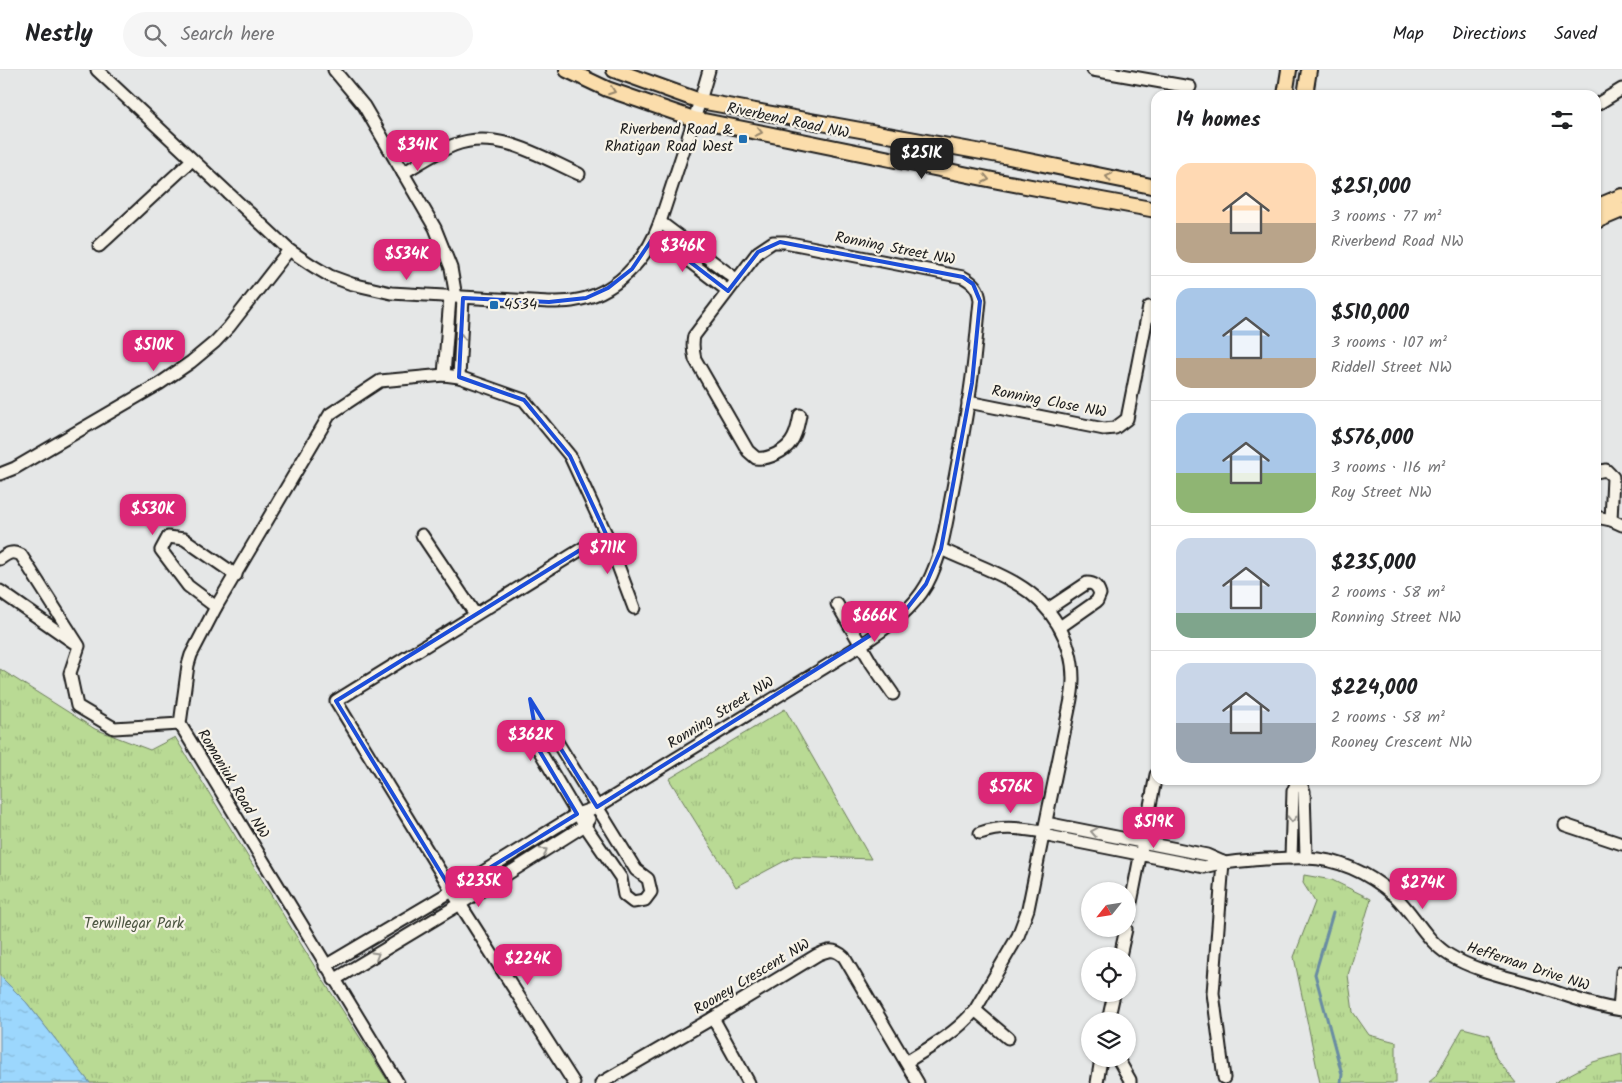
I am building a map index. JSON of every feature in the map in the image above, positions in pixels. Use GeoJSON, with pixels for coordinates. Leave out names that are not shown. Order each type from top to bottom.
{"type":"FeatureCollection","features":[{"type":"Feature","properties":{"kind":"main road","name":"Riverbend Road NW"},"geometry":{"type":"LineString","coordinates":[[567,70],[606,89],[694,119],[998,181],[1151,209]]}},
{"type":"Feature","properties":{"kind":"main road","name":"Riverbend Road NW"},"geometry":{"type":"LineString","coordinates":[[614,70],[700,101],[1004,156],[1151,186]]}},
{"type":"Feature","properties":{"kind":"main road"},"geometry":{"type":"LineString","coordinates":[[1286,90],[1289,70]]}},
{"type":"Feature","properties":{"kind":"main road"},"geometry":{"type":"LineString","coordinates":[[1306,90],[1309,70]]}},
{"type":"Feature","properties":{"kind":"main road"},"geometry":{"type":"LineString","coordinates":[[1601,205],[1622,196]]}},
{"type":"Feature","properties":{"kind":"main road"},"geometry":{"type":"LineString","coordinates":[[1601,219],[1622,210]]}},
{"type":"Feature","properties":{"kind":"street"},"geometry":{"type":"LineString","coordinates":[[97,70],[289,250],[330,276],[352,284],[391,293],[549,302],[586,298],[608,288],[632,269],[642,258],[660,222],[700,101],[708,70]]}},
{"type":"Feature","properties":{"kind":"street"},"geometry":{"type":"LineString","coordinates":[[334,70],[364,106],[441,241],[451,268],[456,297],[459,377]]}},
{"type":"Feature","properties":{"kind":"street"},"geometry":{"type":"LineString","coordinates":[[1093,70],[1190,87]]}},
{"type":"Feature","properties":{"kind":"street"},"geometry":{"type":"LineString","coordinates":[[1601,102],[1622,89]]}},
{"type":"Feature","properties":{"kind":"street"},"geometry":{"type":"LineString","coordinates":[[403,172],[456,144],[485,140],[516,146],[579,174]]}},
{"type":"Feature","properties":{"kind":"street"},"geometry":{"type":"LineString","coordinates":[[99,246],[192,160]]}},
{"type":"Feature","properties":{"kind":"street"},"geometry":{"type":"LineString","coordinates":[[660,222],[737,280]]}},
{"type":"Feature","properties":{"kind":"street"},"geometry":{"type":"LineString","coordinates":[[655,235],[728,291]]}},
{"type":"Feature","properties":{"kind":"street","name":"Ronning Street NW"},"geometry":{"type":"LineString","coordinates":[[326,966],[577,814],[597,807],[861,645],[894,622],[910,608],[933,571],[941,549],[968,402],[980,301],[978,289],[963,277],[780,242],[773,242],[764,247],[694,336],[692,348],[695,359],[748,450],[756,458],[766,458],[780,451],[791,442],[795,435],[800,415]]}},
{"type":"Feature","properties":{"kind":"street"},"geometry":{"type":"LineString","coordinates":[[0,474],[15,468],[151,389],[191,362],[215,342],[229,327],[289,250]]}},
{"type":"Feature","properties":{"kind":"street"},"geometry":{"type":"LineString","coordinates":[[444,375],[456,297]]}},
{"type":"Feature","properties":{"kind":"street","name":"Ronning Close NW"},"geometry":{"type":"LineString","coordinates":[[968,402],[1104,429],[1115,428],[1126,419],[1149,307]]}},
{"type":"Feature","properties":{"kind":"street","name":"Romaniuk Road NW"},"geometry":{"type":"LineString","coordinates":[[326,966],[180,724],[191,655],[216,607],[330,414],[380,381],[444,375],[459,377],[524,400],[570,456],[606,534],[634,608]]}},
{"type":"Feature","properties":{"kind":"street"},"geometry":{"type":"LineString","coordinates":[[1601,471],[1606,470],[1613,477],[1611,520]]}},
{"type":"Feature","properties":{"kind":"street"},"geometry":{"type":"LineString","coordinates":[[1601,518],[1622,525]]}},
{"type":"Feature","properties":{"kind":"street"},"geometry":{"type":"LineString","coordinates":[[574,1083],[460,904],[336,701],[606,534]]}},
{"type":"Feature","properties":{"kind":"street"},"geometry":{"type":"LineString","coordinates":[[422,535],[475,614]]}},
{"type":"Feature","properties":{"kind":"street"},"geometry":{"type":"LineString","coordinates":[[216,607],[188,586],[161,550],[168,537],[184,539],[236,575]]}},
{"type":"Feature","properties":{"kind":"street"},"geometry":{"type":"LineString","coordinates":[[906,1062],[945,1038],[967,1020],[975,1010],[1018,936],[1028,909],[1072,692],[1073,679],[1070,652],[1060,627],[1048,610],[1034,596],[1016,584],[941,549]]}},
{"type":"Feature","properties":{"kind":"street"},"geometry":{"type":"LineString","coordinates":[[0,559],[9,553],[16,552],[21,555],[79,646]]}},
{"type":"Feature","properties":{"kind":"street"},"geometry":{"type":"LineString","coordinates":[[1048,610],[1087,582],[1098,589],[1100,594],[1097,601],[1060,627]]}},
{"type":"Feature","properties":{"kind":"street"},"geometry":{"type":"LineString","coordinates":[[0,592],[79,646]]}},
{"type":"Feature","properties":{"kind":"street"},"geometry":{"type":"LineString","coordinates":[[837,604],[893,694]]}},
{"type":"Feature","properties":{"kind":"street"},"geometry":{"type":"LineString","coordinates":[[79,646],[70,673],[77,706],[114,728],[180,724]]}},
{"type":"Feature","properties":{"kind":"street"},"geometry":{"type":"LineString","coordinates":[[545,733],[554,737],[597,807],[636,870],[648,879],[651,892],[645,900],[633,902],[624,895],[620,878],[577,814],[538,750],[536,738],[545,733]]}},
{"type":"Feature","properties":{"kind":"street"},"geometry":{"type":"LineString","coordinates":[[1134,882],[1154,785]]}},
{"type":"Feature","properties":{"kind":"street"},"geometry":{"type":"LineString","coordinates":[[1291,858],[1293,791],[1296,785]]}},
{"type":"Feature","properties":{"kind":"street"},"geometry":{"type":"LineString","coordinates":[[1300,785],[1304,792],[1306,858]]}},
{"type":"Feature","properties":{"kind":"street","name":"Ronning Street NW"},"geometry":{"type":"LineString","coordinates":[[334,980],[460,904],[585,825],[597,807]]}},
{"type":"Feature","properties":{"kind":"street"},"geometry":{"type":"LineString","coordinates":[[1565,825],[1622,844]]}},
{"type":"Feature","properties":{"kind":"street"},"geometry":{"type":"LineString","coordinates":[[980,833],[1008,827],[1044,830]]}},
{"type":"Feature","properties":{"kind":"street","name":"Heffernan Drive NW"},"geometry":{"type":"LineString","coordinates":[[1044,830],[1142,841],[1207,855],[1222,862]]}},
{"type":"Feature","properties":{"kind":"street","name":"Heffernan Drive NW"},"geometry":{"type":"LineString","coordinates":[[1044,830],[1139,854],[1204,867],[1222,862],[1291,858],[1327,860],[1344,864],[1379,884],[1404,906],[1423,932],[1438,948],[1460,962],[1584,1000],[1620,1009]]}},
{"type":"Feature","properties":{"kind":"street"},"geometry":{"type":"LineString","coordinates":[[1222,862],[1213,993],[1224,1078]]}},
{"type":"Feature","properties":{"kind":"street","name":"Rooney Crescent NW"},"geometry":{"type":"LineString","coordinates":[[601,1083],[817,955],[835,950],[844,956],[918,1083]]}},
{"type":"Feature","properties":{"kind":"street"},"geometry":{"type":"LineString","coordinates":[[326,966],[398,1083]]}},
{"type":"Feature","properties":{"kind":"street"},"geometry":{"type":"LineString","coordinates":[[1620,1009],[1622,972]]}},
{"type":"Feature","properties":{"kind":"street"},"geometry":{"type":"LineString","coordinates":[[975,1010],[1008,1038]]}},
{"type":"Feature","properties":{"kind":"street"},"geometry":{"type":"LineString","coordinates":[[713,1018],[749,1083]]}},
{"type":"Feature","properties":{"kind":"street"},"geometry":{"type":"LineString","coordinates":[[1096,1083],[1099,1067]]}},
{"type":"Feature","properties":{"kind":"street"},"geometry":{"type":"LineString","coordinates":[[1123,1067],[1130,1083]]}},
{"type":"Feature","properties":{"kind":"highlighted area"},"geometry":{"type":"Polygon","coordinates":[[[655,235],[728,291],[758,252],[780,242],[963,277],[973,284],[980,301],[972,383],[941,549],[926,584],[901,616],[597,807],[530,699],[539,750],[577,814],[452,891],[336,701],[606,534],[570,456],[524,400],[459,377],[463,298],[549,302],[586,298],[608,288],[632,269],[655,235]]]}},
{"type":"Feature","properties":{"kind":"green space","name":"Terwillegar Park"},"geometry":{"type":"Polygon","coordinates":[[[0,669],[95,729],[150,750],[175,737],[318,972],[389,1083],[90,1083],[26,1002],[0,976],[0,669]]]}},
{"type":"Feature","properties":{"kind":"green space"},"geometry":{"type":"Polygon","coordinates":[[[785,709],[871,859],[794,856],[736,887],[669,779],[785,709]]]}},
{"type":"Feature","properties":{"kind":"green space"},"geometry":{"type":"Polygon","coordinates":[[[1304,875],[1332,880],[1371,899],[1348,975],[1353,1012],[1369,1035],[1396,1042],[1396,1083],[1320,1083],[1294,957],[1315,902],[1303,883],[1304,875]]]}},
{"type":"Feature","properties":{"kind":"green space"},"geometry":{"type":"Polygon","coordinates":[[[1463,1028],[1490,1035],[1496,1058],[1516,1083],[1428,1083],[1435,1077],[1463,1028]]]}},
{"type":"Feature","properties":{"kind":"green space"},"geometry":{"type":"Polygon","coordinates":[[[1622,1054],[1622,1083],[1554,1083],[1593,1062],[1622,1054]]]}},
{"type":"Feature","properties":{"kind":"water"},"geometry":{"type":"Polygon","coordinates":[[[0,976],[26,1002],[90,1083],[0,1083],[0,976]]]}},
{"type":"Feature","properties":{"kind":"waterway"},"geometry":{"type":"LineString","coordinates":[[1333,913],[1315,974],[1342,1074],[1341,1083]]}},
{"type":"Feature","properties":{"kind":"place","name":"Riverbend Road & Rhatigan Road West"},"geometry":{"type":"Point","coordinates":[743,139]}},
{"type":"Feature","properties":{"kind":"place","name":"4534"},"geometry":{"type":"Point","coordinates":[494,305]}}]}
